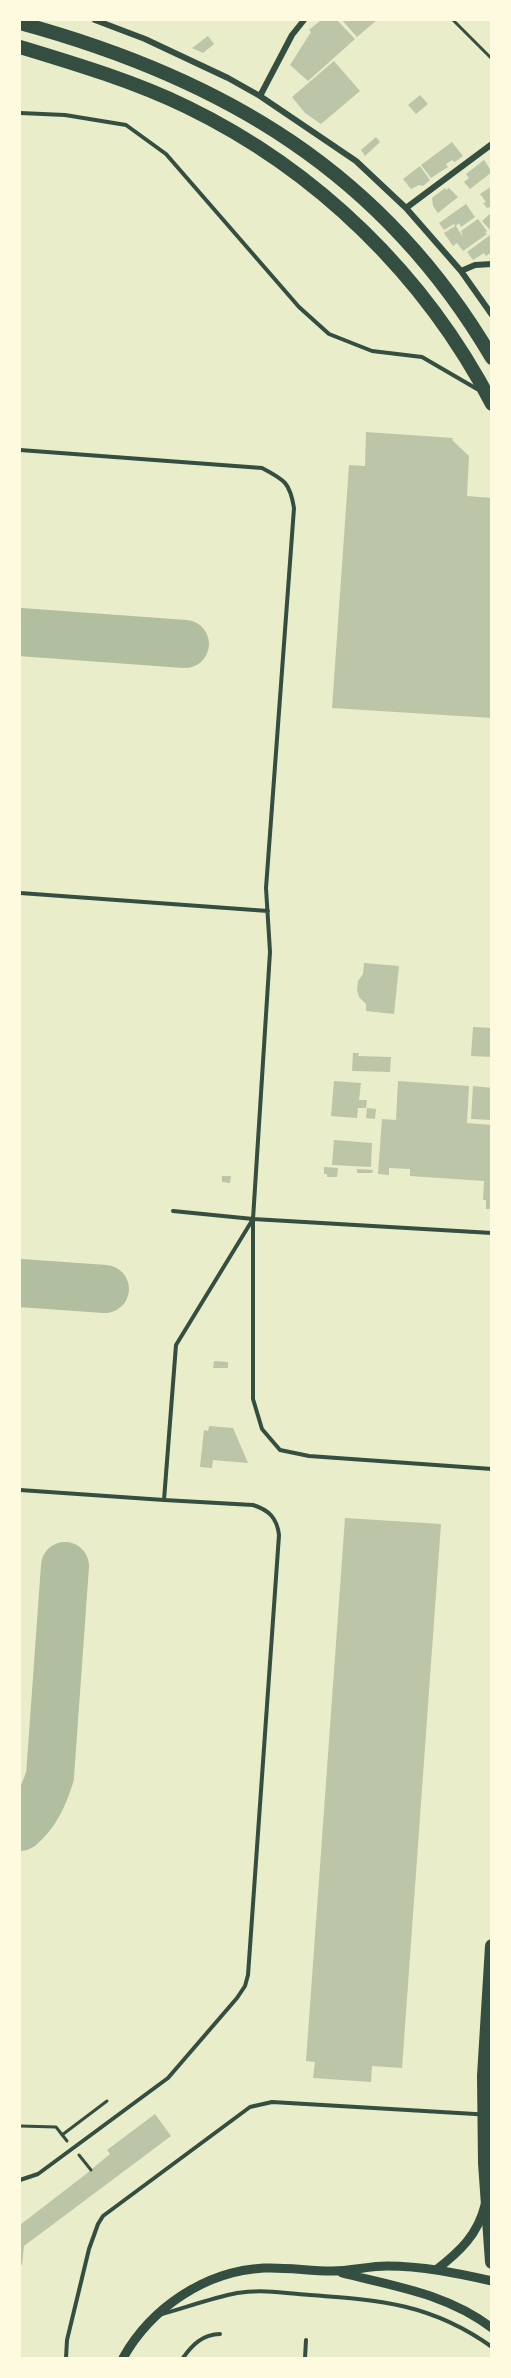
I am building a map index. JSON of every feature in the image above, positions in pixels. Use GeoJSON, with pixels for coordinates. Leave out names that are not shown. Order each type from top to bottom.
{"type":"FeatureCollection","features":[{"type":"Feature","properties":{"kind":"highway"},"geometry":{"type":"LineString","coordinates":[[20,23],[117,53],[196,86],[261,121],[317,159],[357,191],[424,260],[454,300],[492,358]]}},
{"type":"Feature","properties":{"kind":"highway"},"geometry":{"type":"LineString","coordinates":[[20,47],[119,78],[187,107],[247,139],[303,177],[375,241],[405,275],[461,350],[492,404]]}},
{"type":"Feature","properties":{"kind":"highway"},"geometry":{"type":"LineString","coordinates":[[492,1946],[484,2086],[485,2163],[492,2262]]}},
{"type":"Feature","properties":{"kind":"street"},"geometry":{"type":"LineString","coordinates":[[95,20],[228,78],[260,96],[356,161],[406,208],[461,271],[492,315]]}},
{"type":"Feature","properties":{"kind":"street"},"geometry":{"type":"LineString","coordinates":[[260,96],[292,35],[304,20]]}},
{"type":"Feature","properties":{"kind":"street"},"geometry":{"type":"LineString","coordinates":[[406,208],[492,144]]}},
{"type":"Feature","properties":{"kind":"street"},"geometry":{"type":"LineString","coordinates":[[461,271],[475,265],[492,264]]}},
{"type":"Feature","properties":{"kind":"street"},"geometry":{"type":"LineString","coordinates":[[492,2152],[489,2188],[492,2247]]}},
{"type":"Feature","properties":{"kind":"street"},"geometry":{"type":"LineString","coordinates":[[436,2270],[470,2240],[481,2219],[489,2188]]}},
{"type":"Feature","properties":{"kind":"street"},"geometry":{"type":"LineString","coordinates":[[123,2358],[141,2331],[155,2316],[195,2288],[222,2276],[243,2271],[282,2268],[334,2271],[386,2266],[436,2270],[492,2281]]}},
{"type":"Feature","properties":{"kind":"street"},"geometry":{"type":"LineString","coordinates":[[334,2271],[432,2295],[460,2307],[492,2328]]}},
{"type":"Feature","properties":{"kind":"lane"},"geometry":{"type":"LineString","coordinates":[[20,113],[65,115],[126,125],[166,154],[299,307],[330,334],[372,351],[422,357],[492,398]]}},
{"type":"Feature","properties":{"kind":"lane"},"geometry":{"type":"LineString","coordinates":[[20,450],[262,468],[279,477],[291,489],[294,508],[266,888],[270,952],[253,1219],[253,1399],[262,1429],[280,1450],[309,1456],[492,1469]]}},
{"type":"Feature","properties":{"kind":"lane"},"geometry":{"type":"LineString","coordinates":[[20,893],[268,911]]}},
{"type":"Feature","properties":{"kind":"lane"},"geometry":{"type":"LineString","coordinates":[[173,1211],[253,1219],[492,1233]]}},
{"type":"Feature","properties":{"kind":"lane"},"geometry":{"type":"LineString","coordinates":[[164,1500],[176,1345],[253,1219]]}},
{"type":"Feature","properties":{"kind":"lane"},"geometry":{"type":"LineString","coordinates":[[20,1490],[253,1504],[264,1508],[278,1523],[245,1986],[168,2078],[38,2174],[20,2180]]}},
{"type":"Feature","properties":{"kind":"lane"},"geometry":{"type":"LineString","coordinates":[[66,2358],[67,2340],[89,2249],[103,2216],[250,2107],[272,2102],[492,2115]]}},
{"type":"Feature","properties":{"kind":"lane"},"geometry":{"type":"LineString","coordinates":[[155,2316],[239,2293],[272,2292],[364,2298],[402,2304],[433,2314],[464,2328],[492,2347]]}},
{"type":"Feature","properties":{"kind":"lane"},"geometry":{"type":"LineString","coordinates":[[183,2358],[202,2338],[220,2334]]}},
{"type":"Feature","properties":{"kind":"lane"},"geometry":{"type":"LineString","coordinates":[[305,2358],[306,2340]]}},
{"type":"Feature","properties":{"kind":"path"},"geometry":{"type":"LineString","coordinates":[[453,20],[492,58]]}},
{"type":"Feature","properties":{"kind":"path"},"geometry":{"type":"LineString","coordinates":[[62,2134],[107,2101]]}},
{"type":"Feature","properties":{"kind":"path"},"geometry":{"type":"LineString","coordinates":[[20,2126],[56,2127],[69,2143]]}},
{"type":"Feature","properties":{"kind":"path"},"geometry":{"type":"LineString","coordinates":[[76,2152],[91,2170]]}},
{"type":"Feature","properties":{"kind":"building"},"geometry":{"type":"Polygon","coordinates":[[[321,20],[337,20],[355,39],[308,81],[290,65],[311,32],[309,30],[321,20]]]}},
{"type":"Feature","properties":{"kind":"building"},"geometry":{"type":"Polygon","coordinates":[[[342,20],[377,20],[357,37],[342,20]]]}},
{"type":"Feature","properties":{"kind":"building"},"geometry":{"type":"Polygon","coordinates":[[[208,36],[214,44],[203,53],[192,48],[208,36]]]}},
{"type":"Feature","properties":{"kind":"building"},"geometry":{"type":"Polygon","coordinates":[[[334,61],[360,91],[321,124],[305,113],[292,97],[334,61]]]}},
{"type":"Feature","properties":{"kind":"building"},"geometry":{"type":"Polygon","coordinates":[[[420,95],[428,104],[416,114],[408,105],[420,95]]]}},
{"type":"Feature","properties":{"kind":"building"},"geometry":{"type":"Polygon","coordinates":[[[376,137],[380,142],[365,156],[361,150],[376,137]]]}},
{"type":"Feature","properties":{"kind":"building"},"geometry":{"type":"Polygon","coordinates":[[[452,142],[463,156],[455,162],[452,160],[446,164],[448,167],[431,178],[421,165],[452,142]]]}},
{"type":"Feature","properties":{"kind":"building"},"geometry":{"type":"Polygon","coordinates":[[[484,160],[492,172],[470,189],[464,182],[469,178],[466,174],[484,160]]]}},
{"type":"Feature","properties":{"kind":"building"},"geometry":{"type":"Polygon","coordinates":[[[420,166],[430,180],[423,186],[419,185],[411,189],[403,179],[420,166]]]}},
{"type":"Feature","properties":{"kind":"building"},"geometry":{"type":"Polygon","coordinates":[[[492,186],[492,210],[483,203],[486,202],[480,194],[492,186]]]}},
{"type":"Feature","properties":{"kind":"building"},"geometry":{"type":"Polygon","coordinates":[[[445,188],[446,190],[449,188],[458,197],[438,213],[433,206],[432,198],[445,188]]]}},
{"type":"Feature","properties":{"kind":"building"},"geometry":{"type":"Polygon","coordinates":[[[466,204],[475,217],[461,227],[459,223],[456,226],[463,237],[461,231],[478,219],[487,234],[463,251],[457,243],[453,246],[444,233],[455,226],[454,224],[444,230],[439,223],[466,204]]]}},
{"type":"Feature","properties":{"kind":"building"},"geometry":{"type":"Polygon","coordinates":[[[492,212],[492,232],[482,221],[492,212]]]}},
{"type":"Feature","properties":{"kind":"building"},"geometry":{"type":"Polygon","coordinates":[[[490,235],[492,252],[486,256],[484,253],[473,260],[467,252],[490,235]]]}},
{"type":"Feature","properties":{"kind":"building"},"geometry":{"type":"Polygon","coordinates":[[[366,432],[453,438],[452,440],[469,456],[467,496],[492,498],[492,718],[332,708],[349,465],[365,466],[366,432]]]}},
{"type":"Feature","properties":{"kind":"building"},"geometry":{"type":"Polygon","coordinates":[[[364,963],[399,966],[394,1014],[366,1011],[366,1004],[359,997],[357,990],[364,963]]]}},
{"type":"Feature","properties":{"kind":"building"},"geometry":{"type":"Polygon","coordinates":[[[473,1027],[492,1028],[492,1057],[471,1056],[473,1027]]]}},
{"type":"Feature","properties":{"kind":"building"},"geometry":{"type":"Polygon","coordinates":[[[353,1053],[359,1053],[358,1056],[391,1057],[390,1072],[352,1071],[353,1053]]]}},
{"type":"Feature","properties":{"kind":"building"},"geometry":{"type":"Polygon","coordinates":[[[334,1081],[361,1083],[359,1100],[367,1100],[366,1108],[358,1108],[357,1118],[331,1116],[334,1081]]]}},
{"type":"Feature","properties":{"kind":"building"},"geometry":{"type":"Polygon","coordinates":[[[398,1081],[469,1086],[467,1123],[492,1125],[491,1209],[486,1209],[486,1200],[483,1200],[484,1181],[410,1176],[410,1169],[389,1168],[389,1175],[378,1174],[382,1119],[396,1120],[398,1081]]]}},
{"type":"Feature","properties":{"kind":"building"},"geometry":{"type":"Polygon","coordinates":[[[473,1086],[492,1088],[492,1120],[471,1119],[473,1086]]]}},
{"type":"Feature","properties":{"kind":"building"},"geometry":{"type":"Polygon","coordinates":[[[367,1108],[376,1109],[375,1119],[366,1118],[367,1108]]]}},
{"type":"Feature","properties":{"kind":"building"},"geometry":{"type":"Polygon","coordinates":[[[334,1140],[372,1143],[371,1167],[332,1165],[334,1140]]]}},
{"type":"Feature","properties":{"kind":"building"},"geometry":{"type":"Polygon","coordinates":[[[324,1167],[338,1168],[337,1177],[327,1177],[327,1174],[324,1174],[324,1167]]]}},
{"type":"Feature","properties":{"kind":"building"},"geometry":{"type":"Polygon","coordinates":[[[357,1169],[373,1170],[372,1173],[357,1173],[357,1169]]]}},
{"type":"Feature","properties":{"kind":"building"},"geometry":{"type":"Polygon","coordinates":[[[222,1176],[231,1176],[230,1183],[222,1182],[222,1176]]]}},
{"type":"Feature","properties":{"kind":"building"},"geometry":{"type":"Polygon","coordinates":[[[214,1361],[228,1362],[228,1368],[213,1368],[214,1361]]]}},
{"type":"Feature","properties":{"kind":"building"},"geometry":{"type":"Polygon","coordinates":[[[209,1426],[233,1428],[248,1463],[213,1460],[212,1468],[200,1467],[204,1430],[208,1431],[209,1426]]]}},
{"type":"Feature","properties":{"kind":"building"},"geometry":{"type":"Polygon","coordinates":[[[345,1518],[441,1524],[402,2068],[372,2066],[371,2082],[313,2078],[315,2062],[306,2061],[345,1518]]]}},
{"type":"Feature","properties":{"kind":"building"},"geometry":{"type":"Polygon","coordinates":[[[155,2114],[171,2136],[24,2246],[22,2265],[20,2264],[20,2225],[110,2154],[107,2150],[155,2114]]]}},
{"type":"Feature","properties":{"kind":"taxiway"},"geometry":{"type":"LineString","coordinates":[[20,632],[185,644]]}},
{"type":"Feature","properties":{"kind":"taxiway"},"geometry":{"type":"LineString","coordinates":[[20,1283],[105,1289]]}},
{"type":"Feature","properties":{"kind":"taxiway"},"geometry":{"type":"LineString","coordinates":[[20,1827],[39,1804],[50,1776],[65,1566]]}}]}
